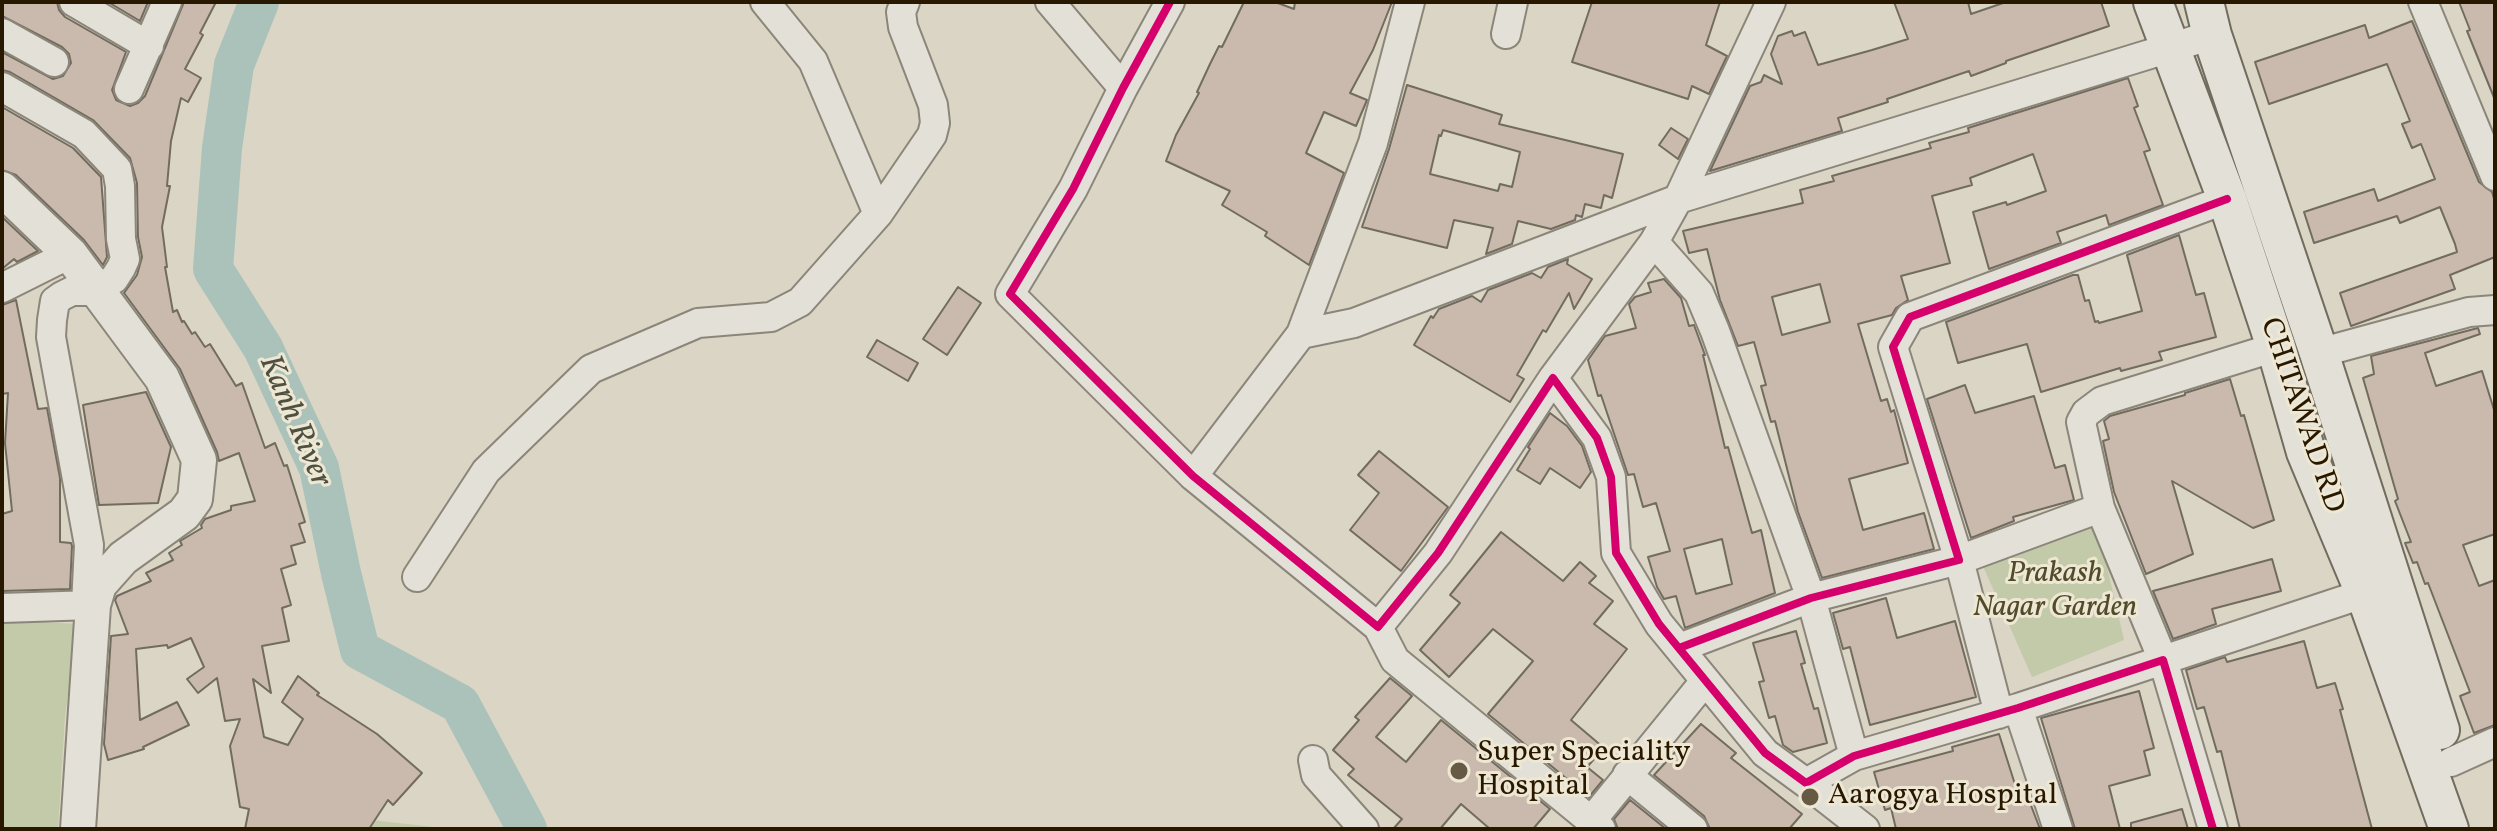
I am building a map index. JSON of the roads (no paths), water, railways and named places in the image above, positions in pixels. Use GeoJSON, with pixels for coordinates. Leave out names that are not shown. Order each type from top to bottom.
{"type":"FeatureCollection","features":[{"type":"Feature","properties":{"kind":"main road","name":"CHITAWAD RD"},"geometry":{"type":"LineString","coordinates":[[2153,2],[2227,199],[2276,347],[2306,452],[2380,588],[2451,762],[2473,829]]}},
{"type":"Feature","properties":{"kind":"main road","name":"CHITAWAD RD"},"geometry":{"type":"LineString","coordinates":[[2208,19],[2319,353],[2380,588],[2449,829]]}},
{"type":"Feature","properties":{"kind":"street"},"geometry":{"type":"LineString","coordinates":[[74,2],[149,46]]}},
{"type":"Feature","properties":{"kind":"street"},"geometry":{"type":"LineString","coordinates":[[129,89],[167,2]]}},
{"type":"Feature","properties":{"kind":"street"},"geometry":{"type":"LineString","coordinates":[[765,2],[813,61],[878,214]]}},
{"type":"Feature","properties":{"kind":"street"},"geometry":{"type":"LineString","coordinates":[[417,577],[486,471],[591,369],[698,323],[771,317],[800,302],[878,214],[932,135],[935,123],[933,105],[903,27],[901,12],[905,2]]}},
{"type":"Feature","properties":{"kind":"street"},"geometry":{"type":"LineString","coordinates":[[1050,2],[1123,88]]}},
{"type":"Feature","properties":{"kind":"street"},"geometry":{"type":"LineString","coordinates":[[1170,2],[1073,189],[1010,294],[1193,476],[1378,627],[1395,660],[1596,824],[1627,775],[1705,681]]}},
{"type":"Feature","properties":{"kind":"street"},"geometry":{"type":"LineString","coordinates":[[1193,476],[1301,334],[1373,143],[1410,2]]}},
{"type":"Feature","properties":{"kind":"street"},"geometry":{"type":"LineString","coordinates":[[1506,34],[1513,2]]}},
{"type":"Feature","properties":{"kind":"street"},"geometry":{"type":"LineString","coordinates":[[2423,2],[2495,176]]}},
{"type":"Feature","properties":{"kind":"street"},"geometry":{"type":"LineString","coordinates":[[1378,627],[1438,553],[1553,378],[1654,242],[1775,3]]}},
{"type":"Feature","properties":{"kind":"street"},"geometry":{"type":"LineString","coordinates":[[1301,334],[1354,323],[1678,199],[2169,48],[2208,19]]}},
{"type":"Feature","properties":{"kind":"street"},"geometry":{"type":"LineString","coordinates":[[2,33],[54,62]]}},
{"type":"Feature","properties":{"kind":"street"},"geometry":{"type":"LineString","coordinates":[[2,87],[84,134],[117,169],[125,259],[114,279],[95,291],[72,291],[55,301],[51,337],[89,545],[90,605],[78,829]]}},
{"type":"Feature","properties":{"kind":"street"},"geometry":{"type":"LineString","coordinates":[[2,189],[70,254],[162,378],[199,460],[195,499],[184,514],[123,558],[99,585],[90,605]]}},
{"type":"Feature","properties":{"kind":"street"},"geometry":{"type":"LineString","coordinates":[[2058,829],[2009,711],[1893,347],[1910,317],[2227,199]]}},
{"type":"Feature","properties":{"kind":"street"},"geometry":{"type":"LineString","coordinates":[[1654,242],[1699,293],[1704,305],[1811,598],[1854,756]]}},
{"type":"Feature","properties":{"kind":"street"},"geometry":{"type":"LineString","coordinates":[[2,288],[70,254]]}},
{"type":"Feature","properties":{"kind":"street"},"geometry":{"type":"LineString","coordinates":[[2319,353],[2469,312],[2495,310]]}},
{"type":"Feature","properties":{"kind":"street"},"geometry":{"type":"LineString","coordinates":[[2213,829],[2163,660],[2100,508],[2081,422],[2086,413],[2102,401],[2276,347]]}},
{"type":"Feature","properties":{"kind":"street"},"geometry":{"type":"LineString","coordinates":[[1553,378],[1597,438],[1611,477],[1616,553],[1659,624],[1765,753],[1865,829]]}},
{"type":"Feature","properties":{"kind":"street"},"geometry":{"type":"LineString","coordinates":[[1679,648],[1811,598],[1959,560],[2100,508]]}},
{"type":"Feature","properties":{"kind":"street"},"geometry":{"type":"LineString","coordinates":[[1806,783],[1854,756],[2009,711],[2380,588]]}},
{"type":"Feature","properties":{"kind":"street"},"geometry":{"type":"LineString","coordinates":[[2,608],[90,605]]}},
{"type":"Feature","properties":{"kind":"street"},"geometry":{"type":"LineString","coordinates":[[2451,762],[2495,742]]}},
{"type":"Feature","properties":{"kind":"street"},"geometry":{"type":"LineString","coordinates":[[1313,760],[1316,775],[1364,829]]}},
{"type":"Feature","properties":{"kind":"street"},"geometry":{"type":"LineString","coordinates":[[1627,775],[1693,829]]}},
{"type":"Feature","properties":{"kind":"waterway","name":"Kanh River"},"geometry":{"type":"LineString","coordinates":[[259,2],[234,65],[222,148],[213,269],[263,348],[319,468],[360,650],[460,704],[527,829]]}},
{"type":"Feature","properties":{"kind":"place","name":"Super Speciality Hospital"},"geometry":{"type":"Point","coordinates":[1459,771]}},
{"type":"Feature","properties":{"kind":"place","name":"Aarogya Hospital"},"geometry":{"type":"Point","coordinates":[1810,797]}},
{"type":"Feature","properties":{"kind":"park label","name":"Prakash Nagar Garden"},"geometry":{"type":"Point","coordinates":[2055,592]}}]}
